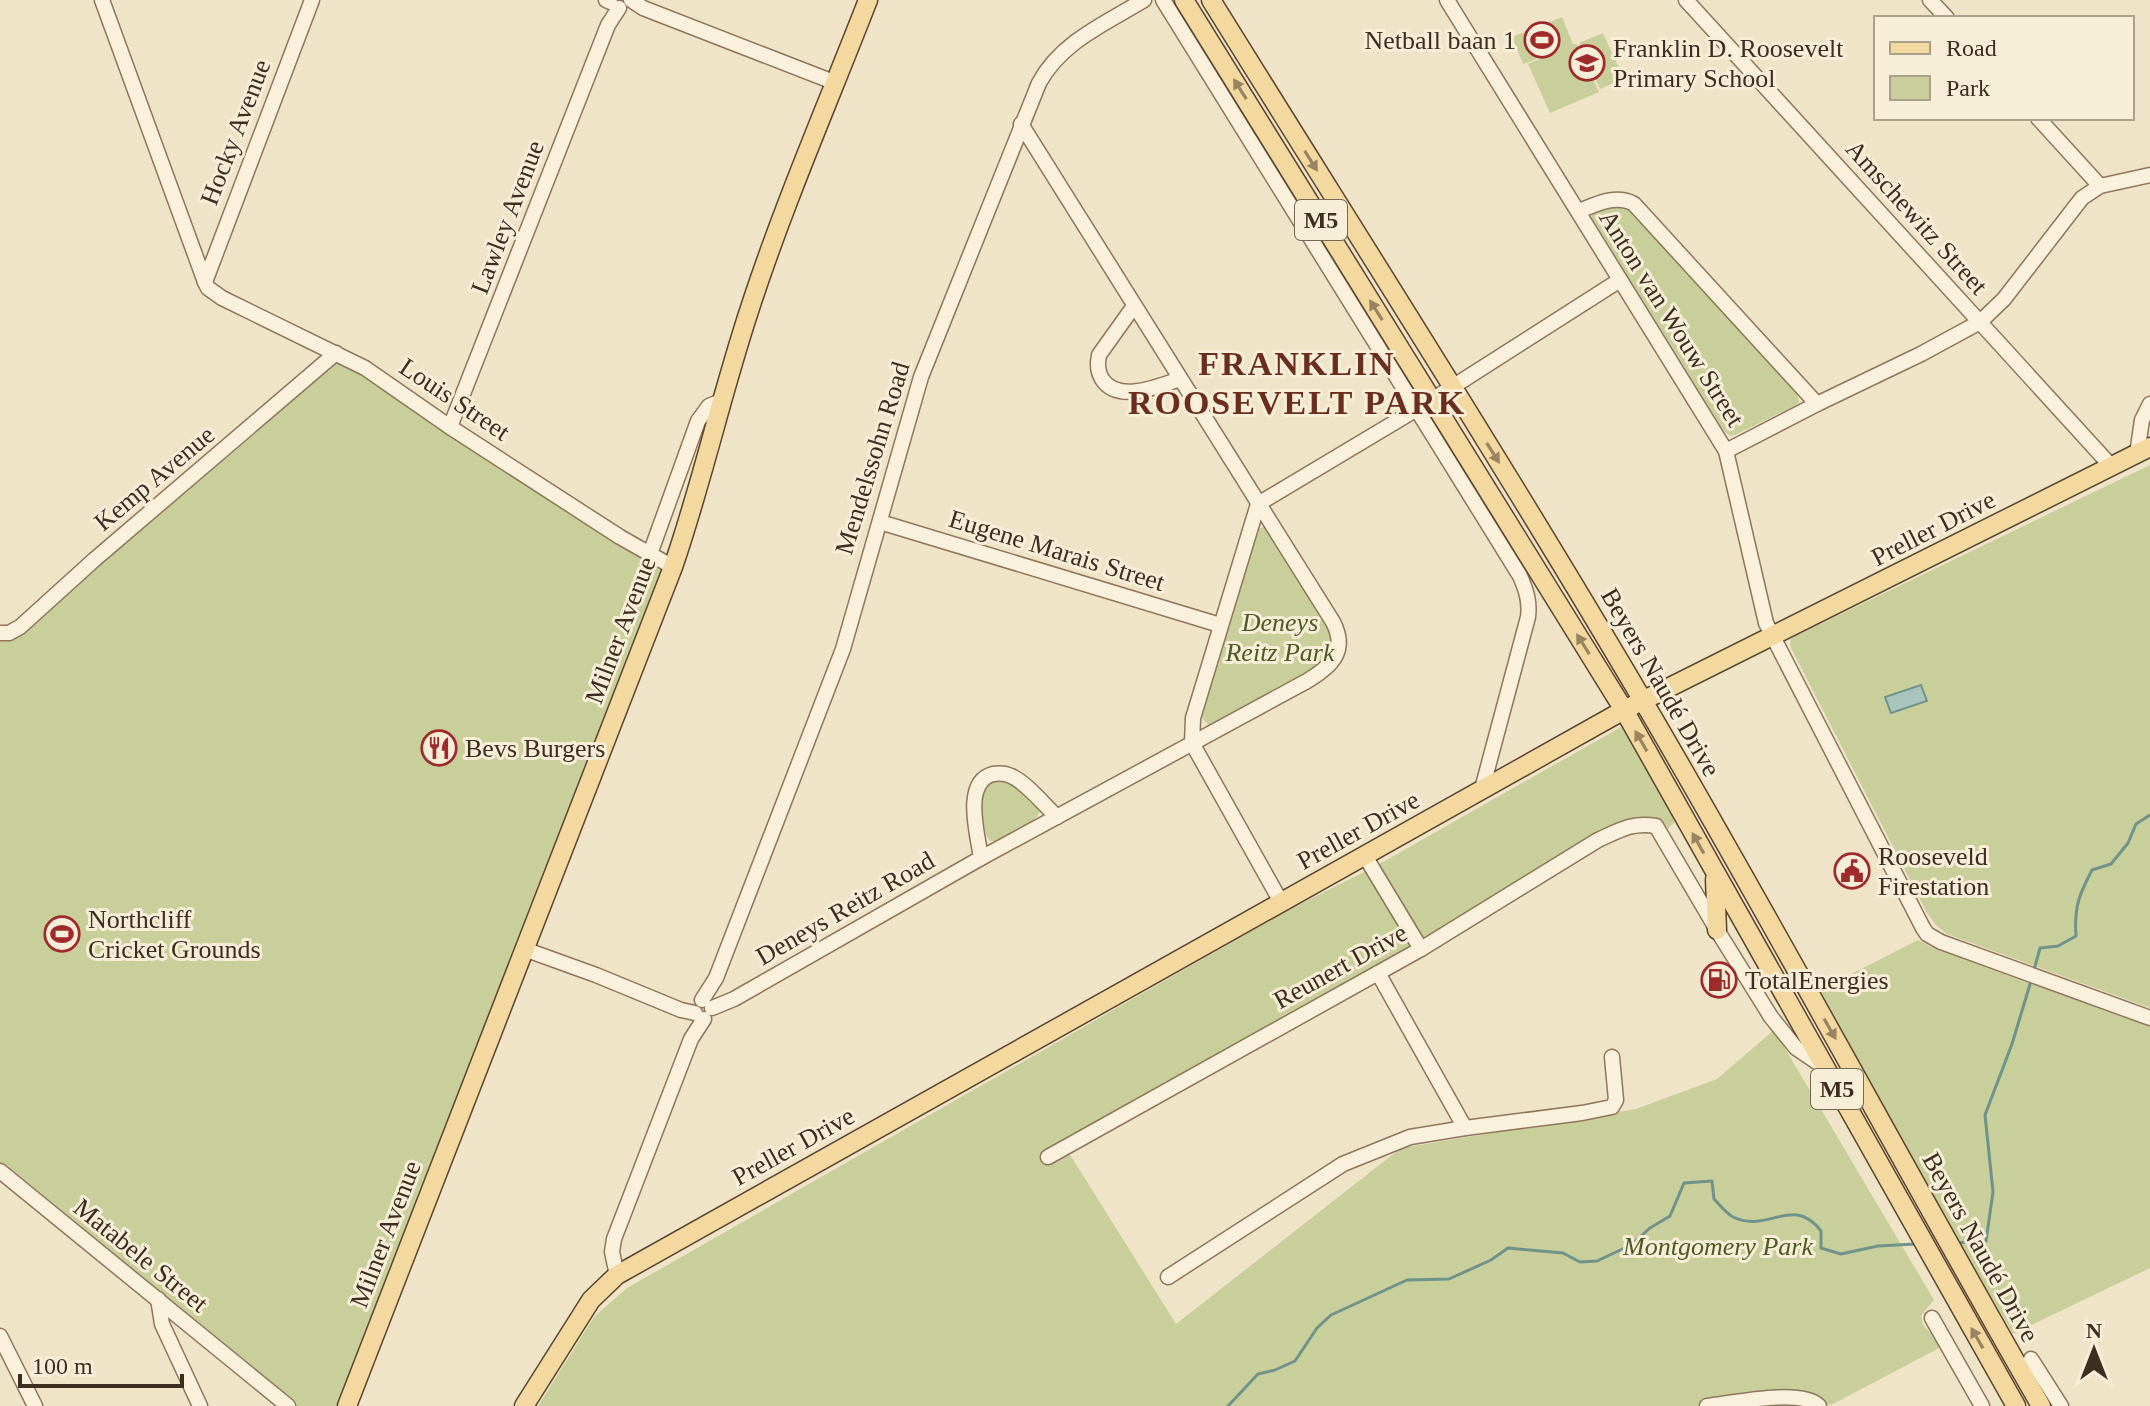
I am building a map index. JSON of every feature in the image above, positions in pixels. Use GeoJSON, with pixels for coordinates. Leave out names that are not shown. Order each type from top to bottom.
{"type":"FeatureCollection","features":[{"type":"Feature","properties":{"kind":"main road","name":"Milner Avenue"},"geometry":{"type":"LineString","coordinates":[[347,1406],[673,567],[770,249],[868,0]]}},
{"type":"Feature","properties":{"kind":"main road","name":"Beyers Naudé Drive"},"geometry":{"type":"LineString","coordinates":[[1184,0],[1424,404],[1624,710],[2016,1406]]}},
{"type":"Feature","properties":{"kind":"main road","name":"Beyers Naudé Drive"},"geometry":{"type":"LineString","coordinates":[[1211,0],[1643,701],[2041,1406]]}},
{"type":"Feature","properties":{"kind":"main road","name":"Preller Drive"},"geometry":{"type":"LineString","coordinates":[[617,1275],[1624,710],[2143,450]]}},
{"type":"Feature","properties":{"kind":"main road"},"geometry":{"type":"LineString","coordinates":[[1714,873],[1717,930]]}},
{"type":"Feature","properties":{"kind":"main road"},"geometry":{"type":"LineString","coordinates":[[1748,932],[1768,920]]}},
{"type":"Feature","properties":{"kind":"main road"},"geometry":{"type":"LineString","coordinates":[[1789,1004],[1809,993]]}},
{"type":"Feature","properties":{"kind":"main road"},"geometry":{"type":"LineString","coordinates":[[524,1406],[591,1300],[617,1275]]}},
{"type":"Feature","properties":{"kind":"street"},"geometry":{"type":"LineString","coordinates":[[102,0],[205,282]]}},
{"type":"Feature","properties":{"kind":"street","name":"Hocky Avenue"},"geometry":{"type":"LineString","coordinates":[[205,282],[312,0]]}},
{"type":"Feature","properties":{"kind":"street","name":"Mendelssohn Road"},"geometry":{"type":"LineString","coordinates":[[617,1275],[612,1252],[614,1239],[691,1039],[716,989],[716,978],[843,649],[921,377],[1021,124],[1044,72],[1062,51],[1144,0]]}},
{"type":"Feature","properties":{"kind":"street","name":"Beyers Naudé Drive"},"geometry":{"type":"LineString","coordinates":[[1163,0],[1424,404],[1520,576],[1529,602],[1528,617],[1482,789]]}},
{"type":"Feature","properties":{"kind":"street","name":"Anton van Wouw Street"},"geometry":{"type":"LineString","coordinates":[[1447,0],[1726,451],[1763,613],[1923,928],[1941,942],[2150,1018]]}},
{"type":"Feature","properties":{"kind":"street","name":"Amschewitz Street"},"geometry":{"type":"LineString","coordinates":[[1686,0],[2112,467]]}},
{"type":"Feature","properties":{"kind":"street"},"geometry":{"type":"LineString","coordinates":[[1930,0],[1945,16]]}},
{"type":"Feature","properties":{"kind":"street"},"geometry":{"type":"LineString","coordinates":[[620,3],[836,83]]}},
{"type":"Feature","properties":{"kind":"street","name":"Lawley Avenue"},"geometry":{"type":"LineString","coordinates":[[450,427],[608,25],[620,3]]}},
{"type":"Feature","properties":{"kind":"street"},"geometry":{"type":"LineString","coordinates":[[2040,120],[2100,186]]}},
{"type":"Feature","properties":{"kind":"street","name":"Deneys Reitz Road"},"geometry":{"type":"LineString","coordinates":[[703,1010],[726,1007],[734,999],[981,858],[1318,674],[1338,651],[1339,633],[1333,622],[1021,124]]}},
{"type":"Feature","properties":{"kind":"street"},"geometry":{"type":"LineString","coordinates":[[1726,451],[1980,322],[2004,299],[2082,198],[2100,186],[2150,175]]}},
{"type":"Feature","properties":{"kind":"street","name":"Anton van Wouw Street"},"geometry":{"type":"LineString","coordinates":[[1579,211],[1617,199],[1634,204],[1817,404]]}},
{"type":"Feature","properties":{"kind":"street"},"geometry":{"type":"LineString","coordinates":[[1281,902],[1192,743],[1193,718],[1258,504],[1452,387],[1620,280]]}},
{"type":"Feature","properties":{"kind":"street","name":"Louis Street"},"geometry":{"type":"LineString","coordinates":[[205,282],[222,298],[382,378],[450,427],[620,537],[673,567]]}},
{"type":"Feature","properties":{"kind":"street"},"geometry":{"type":"LineString","coordinates":[[1134,306],[1099,355],[1097,362],[1101,377],[1111,388],[1126,392],[1180,379]]}},
{"type":"Feature","properties":{"kind":"street","name":"Kemp Avenue"},"geometry":{"type":"LineString","coordinates":[[0,633],[9,633],[20,627],[336,353]]}},
{"type":"Feature","properties":{"kind":"street"},"geometry":{"type":"LineString","coordinates":[[650,554],[698,421],[709,406],[723,400]]}},
{"type":"Feature","properties":{"kind":"street","name":"Preller Drive"},"geometry":{"type":"LineString","coordinates":[[2143,450],[2142,420],[2150,404]]}},
{"type":"Feature","properties":{"kind":"street","name":"Eugene Marais Street"},"geometry":{"type":"LineString","coordinates":[[880,522],[1220,625]]}},
{"type":"Feature","properties":{"kind":"street"},"geometry":{"type":"LineString","coordinates":[[981,858],[974,805],[977,788],[985,777],[999,773],[1013,776],[1057,817]]}},
{"type":"Feature","properties":{"kind":"street","name":"Reunert Drive"},"geometry":{"type":"LineString","coordinates":[[1048,1157],[1421,949],[1598,840],[1629,826],[1642,823],[1656,826]]}},
{"type":"Feature","properties":{"kind":"street","name":"Beyers Naudé Drive"},"geometry":{"type":"LineString","coordinates":[[1656,826],[1771,1017],[1796,1048],[1824,1067]]}},
{"type":"Feature","properties":{"kind":"street"},"geometry":{"type":"LineString","coordinates":[[1365,856],[1421,949]]}},
{"type":"Feature","properties":{"kind":"street"},"geometry":{"type":"LineString","coordinates":[[524,949],[671,1004],[703,1010]]}},
{"type":"Feature","properties":{"kind":"street"},"geometry":{"type":"LineString","coordinates":[[1378,973],[1465,1128]]}},
{"type":"Feature","properties":{"kind":"street"},"geometry":{"type":"LineString","coordinates":[[1168,1277],[1343,1164],[1410,1137],[1612,1107],[1616,1100],[1612,1057]]}},
{"type":"Feature","properties":{"kind":"street","name":"Matabele Street"},"geometry":{"type":"LineString","coordinates":[[0,1171],[288,1406]]}},
{"type":"Feature","properties":{"kind":"street"},"geometry":{"type":"LineString","coordinates":[[158,1299],[162,1324],[200,1406]]}},
{"type":"Feature","properties":{"kind":"street"},"geometry":{"type":"LineString","coordinates":[[1932,1318],[1982,1406]]}},
{"type":"Feature","properties":{"kind":"street"},"geometry":{"type":"LineString","coordinates":[[0,1336],[35,1406]]}},
{"type":"Feature","properties":{"kind":"street","name":"Beyers Naudé Drive"},"geometry":{"type":"LineString","coordinates":[[2031,1359],[2061,1406]]}},
{"type":"Feature","properties":{"kind":"street"},"geometry":{"type":"LineString","coordinates":[[1707,1406],[1790,1397],[1808,1398],[1819,1406]]}},
{"type":"Feature","properties":{"kind":"green space"},"geometry":{"type":"Polygon","coordinates":[[[1562,17],[1599,92],[1550,113],[1528,64],[1563,49],[1523,64],[1512,37],[1562,17]]]}},
{"type":"Feature","properties":{"kind":"green space"},"geometry":{"type":"Polygon","coordinates":[[[1603,33],[1624,79],[1600,89],[1579,43],[1603,33]]]}},
{"type":"Feature","properties":{"kind":"green space"},"geometry":{"type":"Polygon","coordinates":[[[1629,205],[1797,392],[1799,402],[1796,405],[1737,434],[1730,436],[1723,430],[1591,222],[1592,212],[1598,209],[1629,205]]]}},
{"type":"Feature","properties":{"kind":"green space"},"geometry":{"type":"Polygon","coordinates":[[[336,353],[673,567],[347,1406],[288,1406],[0,1168],[0,632],[9,633],[336,353]]]}},
{"type":"Feature","properties":{"kind":"green space"},"geometry":{"type":"Polygon","coordinates":[[[2150,465],[2150,1008],[1947,934],[1936,925],[1927,913],[1790,646],[1791,638],[2150,465]]]}},
{"type":"Feature","properties":{"kind":"green space","name":"Deneys Reitz Park"},"geometry":{"type":"Polygon","coordinates":[[[1266,526],[1333,622],[1334,659],[1211,728],[1201,717],[1202,709],[1258,529],[1266,526]]]}},
{"type":"Feature","properties":{"kind":"green space","name":"Montgomery Park"},"geometry":{"type":"Polygon","coordinates":[[[1628,723],[1676,821],[1664,832],[1622,835],[1417,946],[1067,1150],[1176,1324],[1401,1148],[1636,1109],[1717,1079],[1774,1030],[1934,1300],[1921,1316],[1923,1325],[1943,1346],[1831,1405],[1793,1394],[1707,1406],[538,1406],[594,1317],[627,1288],[1290,909],[1374,867],[1628,723]]]}},
{"type":"Feature","properties":{"kind":"green space"},"geometry":{"type":"Polygon","coordinates":[[[1007,777],[1041,809],[1028,824],[996,841],[990,841],[979,801],[987,782],[1007,777]]]}},
{"type":"Feature","properties":{"kind":"green space"},"geometry":{"type":"Polygon","coordinates":[[[1918,940],[1935,949],[2150,1027],[2150,1268],[2013,1334],[1818,991],[1918,940]]]}},
{"type":"Feature","properties":{"kind":"water"},"geometry":{"type":"Polygon","coordinates":[[[1921,685],[1927,701],[1891,713],[1885,697],[1921,685]]]}},
{"type":"Feature","properties":{"kind":"waterway"},"geometry":{"type":"LineString","coordinates":[[2034,970],[2040,948],[2058,946],[2076,936],[2078,902],[2092,870],[2111,864],[2128,843],[2136,824],[2150,815]]}},
{"type":"Feature","properties":{"kind":"waterway"},"geometry":{"type":"LineString","coordinates":[[1955,1243],[1986,1241],[1993,1192],[1985,1115],[2012,1044],[2031,981]]}},
{"type":"Feature","properties":{"kind":"waterway"},"geometry":{"type":"LineString","coordinates":[[1228,1406],[1258,1374],[1295,1361],[1317,1328],[1331,1315],[1407,1280],[1449,1279],[1491,1260],[1508,1248],[1563,1253],[1580,1262],[1597,1261],[1631,1245],[1670,1216],[1684,1183],[1712,1181],[1714,1199],[1730,1215],[1746,1221],[1790,1215],[1811,1220],[1821,1231],[1821,1248],[1841,1254],[1878,1246],[1915,1244]]}},
{"type":"Feature","properties":{"kind":"place","name":"Netball baan 1"},"geometry":{"type":"Point","coordinates":[1542,40]}},
{"type":"Feature","properties":{"kind":"place","name":"Franklin D. Roosevelt Primary School"},"geometry":{"type":"Point","coordinates":[1587,63]}},
{"type":"Feature","properties":{"kind":"place","name":"Bevs Burgers"},"geometry":{"type":"Point","coordinates":[439,748]}},
{"type":"Feature","properties":{"kind":"place","name":"Rooseveld Firestation"},"geometry":{"type":"Point","coordinates":[1852,871]}},
{"type":"Feature","properties":{"kind":"place","name":"Northcliff Cricket Grounds"},"geometry":{"type":"Point","coordinates":[62,934]}},
{"type":"Feature","properties":{"kind":"place","name":"TotalEnergies"},"geometry":{"type":"Point","coordinates":[1719,980]}},
{"type":"Feature","properties":{"kind":"district","name":"FRANKLIN ROOSEVELT PARK"},"geometry":{"type":"Point","coordinates":[1297,382]}}]}
